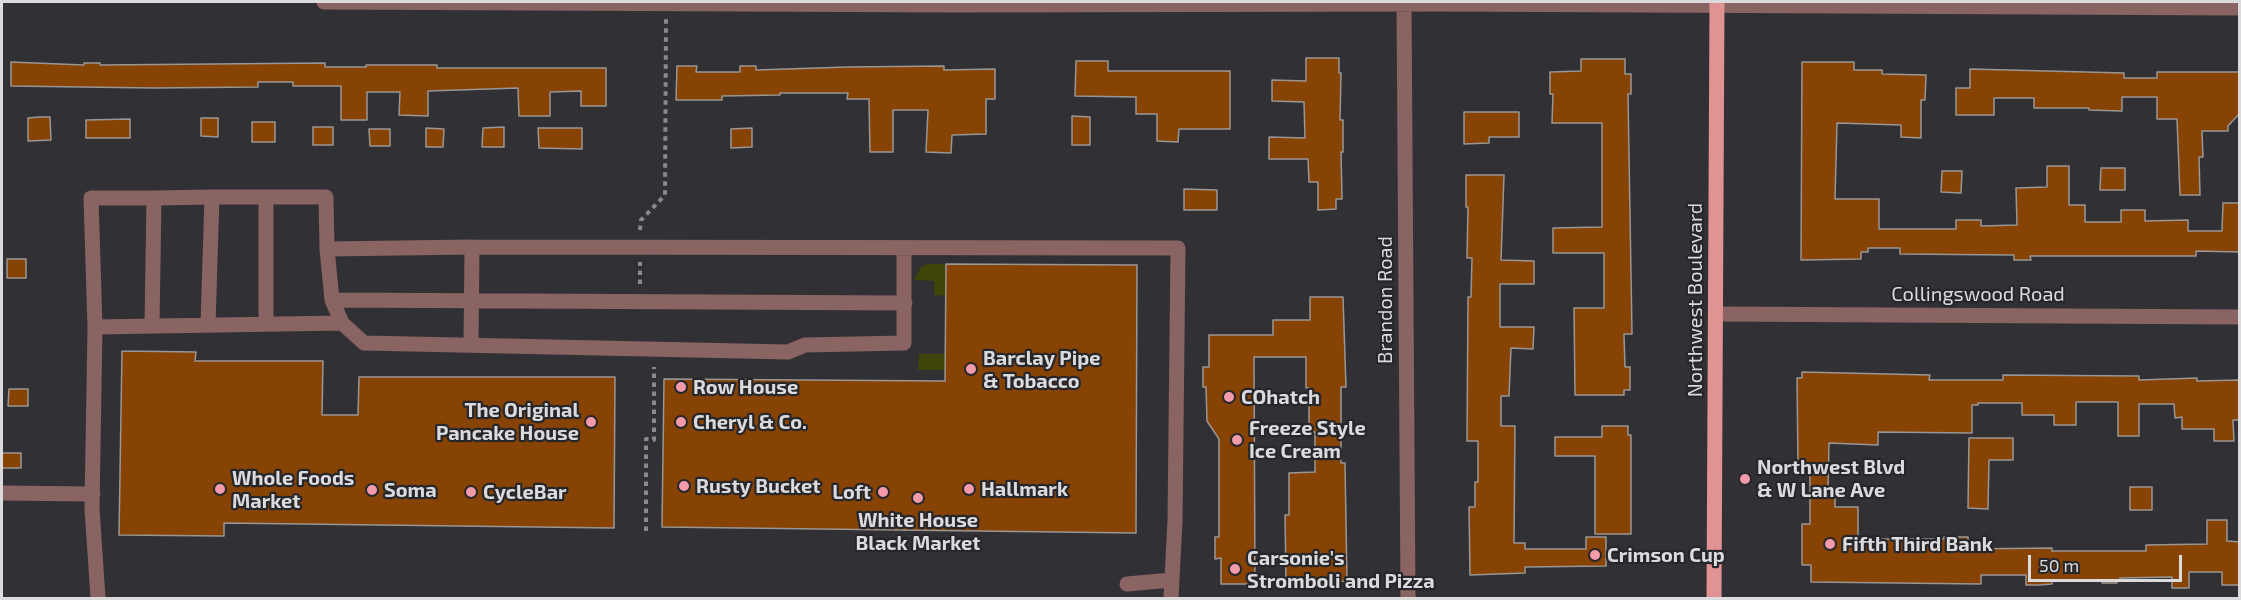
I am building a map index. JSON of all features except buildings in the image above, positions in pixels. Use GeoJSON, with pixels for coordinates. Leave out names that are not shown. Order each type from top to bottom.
{"type":"FeatureCollection","features":[{"type":"Feature","properties":{"kind":"main road","name":"Northwest Boulevard"},"geometry":{"type":"LineString","coordinates":[[1714,598],[1717,3]]}},
{"type":"Feature","properties":{"kind":"street"},"geometry":{"type":"LineString","coordinates":[[324,2],[1404,2],[2240,8]]}},
{"type":"Feature","properties":{"kind":"street","name":"Brandon Road"},"geometry":{"type":"LineString","coordinates":[[1404,2],[1408,598]]}},
{"type":"Feature","properties":{"kind":"street"},"geometry":{"type":"LineString","coordinates":[[208,325],[212,197]]}},
{"type":"Feature","properties":{"kind":"street"},"geometry":{"type":"LineString","coordinates":[[266,197],[266,324]]}},
{"type":"Feature","properties":{"kind":"street"},"geometry":{"type":"LineString","coordinates":[[98,598],[93,545],[94,327],[91,198],[326,197],[327,249],[332,300],[342,323],[364,342],[788,352],[805,345],[904,343],[904,249]]}},
{"type":"Feature","properties":{"kind":"street"},"geometry":{"type":"LineString","coordinates":[[152,326],[154,198]]}},
{"type":"Feature","properties":{"kind":"street"},"geometry":{"type":"LineString","coordinates":[[471,345],[472,247]]}},
{"type":"Feature","properties":{"kind":"street"},"geometry":{"type":"LineString","coordinates":[[327,249],[472,247],[1178,248],[1175,522],[1171,598]]}},
{"type":"Feature","properties":{"kind":"street"},"geometry":{"type":"LineString","coordinates":[[332,300],[905,303]]}},
{"type":"Feature","properties":{"kind":"street","name":"Collingswood Road"},"geometry":{"type":"LineString","coordinates":[[1717,314],[2240,317]]}},
{"type":"Feature","properties":{"kind":"street"},"geometry":{"type":"LineString","coordinates":[[94,327],[342,323]]}},
{"type":"Feature","properties":{"kind":"street"},"geometry":{"type":"LineString","coordinates":[[2,493],[93,494]]}},
{"type":"Feature","properties":{"kind":"street"},"geometry":{"type":"LineString","coordinates":[[1127,584],[1171,580]]}},
{"type":"Feature","properties":{"kind":"path"},"geometry":{"type":"LineString","coordinates":[[640,302],[640,220],[664,195],[666,16]]}},
{"type":"Feature","properties":{"kind":"path"},"geometry":{"type":"LineString","coordinates":[[639,349],[639,366],[654,366],[654,440],[646,440],[646,531]]}},
{"type":"Feature","properties":{"kind":"green space"},"geometry":{"type":"Polygon","coordinates":[[[928,264],[946,264],[946,296],[934,295],[934,281],[914,280],[921,267],[928,264]]]}},
{"type":"Feature","properties":{"kind":"green space"},"geometry":{"type":"Polygon","coordinates":[[[919,354],[945,354],[945,370],[918,370],[919,354]]]}},
{"type":"Feature","properties":{"kind":"place","name":"Barclay Pipe & Tobacco"},"geometry":{"type":"Point","coordinates":[971,369]}},
{"type":"Feature","properties":{"kind":"place","name":"Row House"},"geometry":{"type":"Point","coordinates":[681,387]}},
{"type":"Feature","properties":{"kind":"place","name":"COhatch"},"geometry":{"type":"Point","coordinates":[1229,397]}},
{"type":"Feature","properties":{"kind":"place","name":"The Original Pancake House"},"geometry":{"type":"Point","coordinates":[591,422]}},
{"type":"Feature","properties":{"kind":"place","name":"Cheryl & Co."},"geometry":{"type":"Point","coordinates":[681,422]}},
{"type":"Feature","properties":{"kind":"place","name":"Freeze Style Ice Cream"},"geometry":{"type":"Point","coordinates":[1237,440]}},
{"type":"Feature","properties":{"kind":"place","name":"Northwest Blvd & W Lane Ave"},"geometry":{"type":"Point","coordinates":[1745,479]}},
{"type":"Feature","properties":{"kind":"place","name":"Rusty Bucket"},"geometry":{"type":"Point","coordinates":[684,486]}},
{"type":"Feature","properties":{"kind":"place","name":"Whole Foods Market"},"geometry":{"type":"Point","coordinates":[220,489]}},
{"type":"Feature","properties":{"kind":"place","name":"Hallmark"},"geometry":{"type":"Point","coordinates":[969,489]}},
{"type":"Feature","properties":{"kind":"place","name":"Soma"},"geometry":{"type":"Point","coordinates":[372,490]}},
{"type":"Feature","properties":{"kind":"place","name":"CycleBar"},"geometry":{"type":"Point","coordinates":[471,492]}},
{"type":"Feature","properties":{"kind":"place","name":"Loft"},"geometry":{"type":"Point","coordinates":[883,492]}},
{"type":"Feature","properties":{"kind":"place","name":"White House Black Market"},"geometry":{"type":"Point","coordinates":[918,498]}},
{"type":"Feature","properties":{"kind":"place","name":"Fifth Third Bank"},"geometry":{"type":"Point","coordinates":[1830,544]}},
{"type":"Feature","properties":{"kind":"place","name":"Crimson Cup"},"geometry":{"type":"Point","coordinates":[1595,555]}},
{"type":"Feature","properties":{"kind":"place","name":"Carsonie's Stromboli and Pizza"},"geometry":{"type":"Point","coordinates":[1235,569]}}]}
